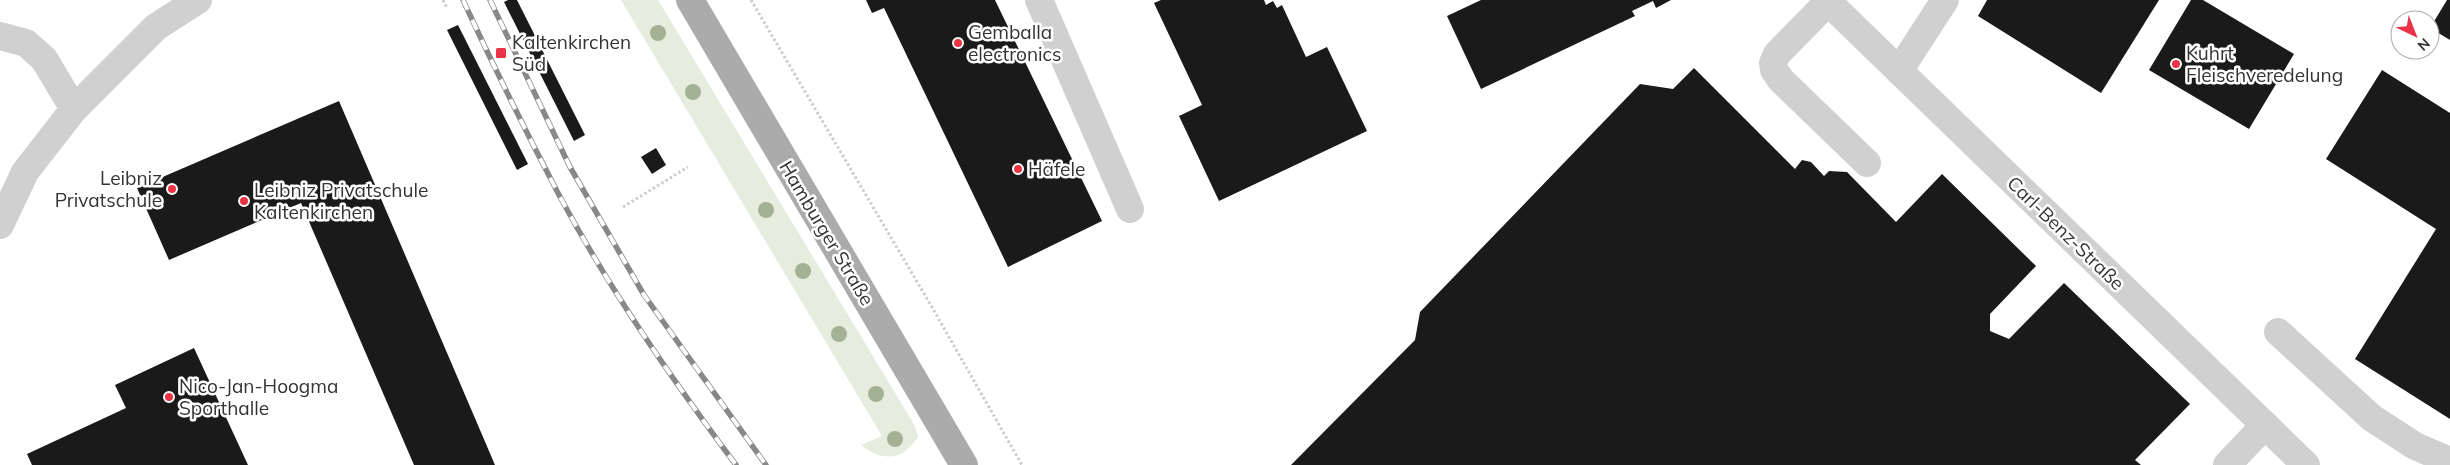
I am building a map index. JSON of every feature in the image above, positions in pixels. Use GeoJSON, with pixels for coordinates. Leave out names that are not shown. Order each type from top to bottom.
{"type":"FeatureCollection","features":[{"type":"Feature","properties":{"kind":"main road","name":"Hamburger Straße"},"geometry":{"type":"LineString","coordinates":[[690,0],[964,465]]}},
{"type":"Feature","properties":{"kind":"street"},"geometry":{"type":"LineString","coordinates":[[0,225],[25,172],[74,109],[156,27],[198,0]]}},
{"type":"Feature","properties":{"kind":"street"},"geometry":{"type":"LineString","coordinates":[[1039,0],[1130,209]]}},
{"type":"Feature","properties":{"kind":"street"},"geometry":{"type":"LineString","coordinates":[[1899,71],[1946,0]]}},
{"type":"Feature","properties":{"kind":"street"},"geometry":{"type":"LineString","coordinates":[[1827,1],[1778,54],[1773,63],[1774,70],[1789,88],[1867,163]]}},
{"type":"Feature","properties":{"kind":"street","name":"Carl-Benz-Straße"},"geometry":{"type":"LineString","coordinates":[[1827,1],[2306,465]]}},
{"type":"Feature","properties":{"kind":"street"},"geometry":{"type":"LineString","coordinates":[[0,36],[26,44],[44,59],[74,109]]}},
{"type":"Feature","properties":{"kind":"street"},"geometry":{"type":"LineString","coordinates":[[2278,332],[2372,418],[2415,446],[2450,461]]}},
{"type":"Feature","properties":{"kind":"street"},"geometry":{"type":"LineString","coordinates":[[2227,465],[2265,425]]}},
{"type":"Feature","properties":{"kind":"path"},"geometry":{"type":"LineString","coordinates":[[443,0],[448,8]]}},
{"type":"Feature","properties":{"kind":"path"},"geometry":{"type":"LineString","coordinates":[[751,0],[929,302],[1022,465]]}},
{"type":"Feature","properties":{"kind":"path"},"geometry":{"type":"LineString","coordinates":[[623,207],[688,167]]}},
{"type":"Feature","properties":{"kind":"shaded area"},"geometry":{"type":"Polygon","coordinates":[[[621,0],[658,0],[915,426],[918,437],[912,445],[899,455],[884,456],[869,451],[861,445],[882,436],[621,0]]]}},
{"type":"Feature","properties":{"kind":"building"},"geometry":{"type":"Polygon","coordinates":[[[517,0],[585,135],[574,141],[504,2],[517,0]]]}},
{"type":"Feature","properties":{"kind":"building","name":"Häfele"},"geometry":{"type":"Polygon","coordinates":[[[866,0],[995,0],[1102,221],[1008,267],[884,8],[872,13],[866,0]]]}},
{"type":"Feature","properties":{"kind":"building"},"geometry":{"type":"Polygon","coordinates":[[[1161,0],[1264,0],[1266,5],[1273,1],[1277,8],[1282,5],[1306,57],[1327,47],[1367,131],[1219,201],[1179,116],[1202,105],[1154,3],[1161,0]]]}},
{"type":"Feature","properties":{"kind":"building"},"geometry":{"type":"Polygon","coordinates":[[[1481,0],[1671,0],[1656,8],[1653,1],[1632,11],[1635,16],[1481,89],[1447,16],[1481,0]]]}},
{"type":"Feature","properties":{"kind":"building"},"geometry":{"type":"Polygon","coordinates":[[[1987,0],[2159,0],[2101,93],[1978,16],[1987,0]]]}},
{"type":"Feature","properties":{"kind":"building"},"geometry":{"type":"Polygon","coordinates":[[[2191,0],[2203,0],[2294,54],[2249,129],[2149,70],[2191,0]]]}},
{"type":"Feature","properties":{"kind":"building"},"geometry":{"type":"Polygon","coordinates":[[[2447,0],[2450,0],[2450,40],[2440,34],[2440,12],[2447,0]]]}},
{"type":"Feature","properties":{"kind":"building"},"geometry":{"type":"Polygon","coordinates":[[[458,25],[528,164],[517,170],[447,30],[458,25]]]}},
{"type":"Feature","properties":{"kind":"building"},"geometry":{"type":"Polygon","coordinates":[[[1694,68],[1795,169],[1802,160],[1811,162],[1824,176],[1829,171],[1847,172],[1896,222],[1942,174],[2036,266],[1990,314],[1990,331],[2009,339],[2064,283],[2190,404],[2135,460],[2141,465],[1291,465],[1415,340],[1420,312],[1640,84],[1673,89],[1694,68]]]}},
{"type":"Feature","properties":{"kind":"building"},"geometry":{"type":"Polygon","coordinates":[[[2382,70],[2450,113],[2450,419],[2355,359],[2436,229],[2326,159],[2382,70]]]}},
{"type":"Feature","properties":{"kind":"building"},"geometry":{"type":"Polygon","coordinates":[[[339,101],[495,465],[414,465],[301,203],[169,260],[137,188],[339,101]]]}},
{"type":"Feature","properties":{"kind":"building"},"geometry":{"type":"Polygon","coordinates":[[[656,148],[666,165],[652,174],[641,157],[656,148]]]}},
{"type":"Feature","properties":{"kind":"building","name":"Nico-Jan-Hoogma Sporthalle"},"geometry":{"type":"Polygon","coordinates":[[[194,348],[248,465],[32,465],[27,454],[126,408],[115,385],[194,348]]]}},
{"type":"Feature","properties":{"kind":"railway"},"geometry":{"type":"LineString","coordinates":[[463,0],[521,121],[558,193],[598,264],[642,333],[736,465]]}},
{"type":"Feature","properties":{"kind":"railway"},"geometry":{"type":"LineString","coordinates":[[490,0],[570,167],[644,295],[766,465]]}},
{"type":"Feature","properties":{"kind":"place","name":"Gemballa electronics"},"geometry":{"type":"Point","coordinates":[958,43]}},
{"type":"Feature","properties":{"kind":"place","name":"Kaltenkirchen Süd"},"geometry":{"type":"Point","coordinates":[501,53]}},
{"type":"Feature","properties":{"kind":"place","name":"Kuhrt Fleischveredelung"},"geometry":{"type":"Point","coordinates":[2176,64]}},
{"type":"Feature","properties":{"kind":"place","name":"Häfele"},"geometry":{"type":"Point","coordinates":[1018,169]}},
{"type":"Feature","properties":{"kind":"place","name":"Leibniz Privatschule"},"geometry":{"type":"Point","coordinates":[172,189]}},
{"type":"Feature","properties":{"kind":"place","name":"Leibniz Privatschule Kaltenkirchen"},"geometry":{"type":"Point","coordinates":[244,201]}},
{"type":"Feature","properties":{"kind":"place","name":"Nico-Jan-Hoogma Sporthalle"},"geometry":{"type":"Point","coordinates":[169,397]}}]}
